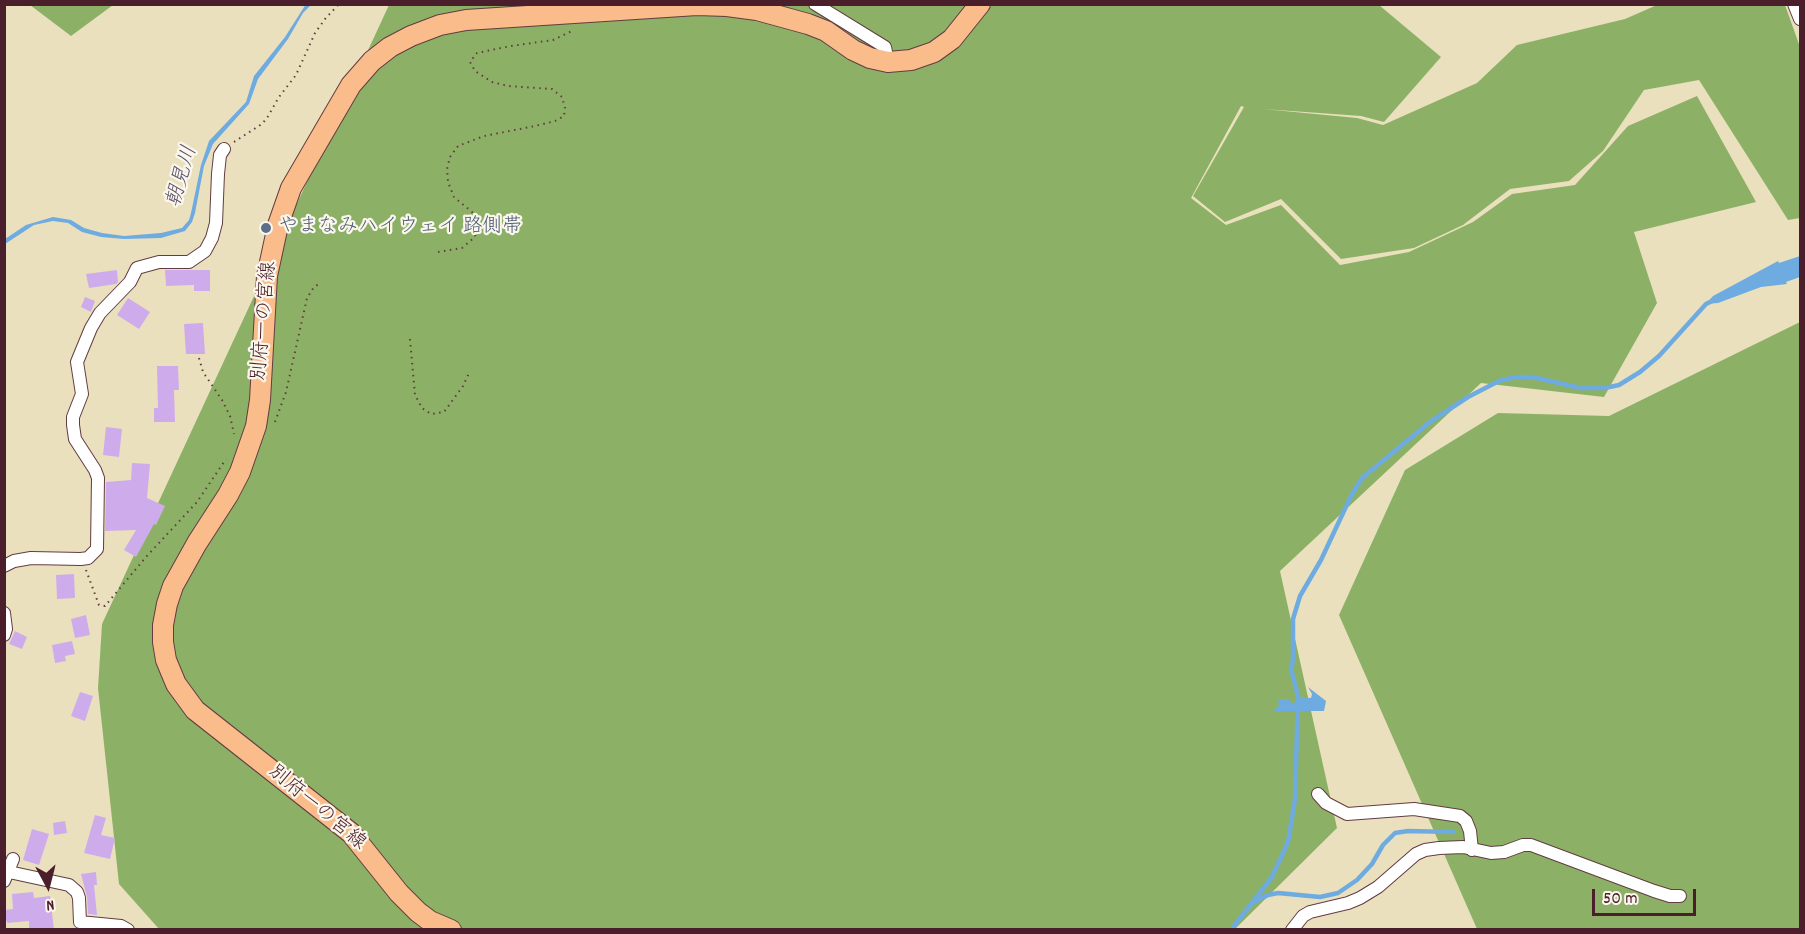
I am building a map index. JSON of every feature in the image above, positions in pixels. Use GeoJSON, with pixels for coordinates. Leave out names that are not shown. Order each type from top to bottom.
{"type":"FeatureCollection","features":[{"type":"Feature","properties":{"kind":"main road","name":"別府一の宮線"},"geometry":{"type":"LineString","coordinates":[[451,930],[430,921],[418,912],[399,893],[351,833],[195,710],[183,695],[169,668],[163,642],[167,604],[173,586],[228,495],[240,472],[252,438],[260,400],[267,276],[278,225],[291,188],[351,85],[372,61],[390,47],[440,25],[466,20],[697,5],[726,6],[757,10],[826,31],[853,50],[870,58],[888,62],[912,60],[934,52],[952,39],[980,4]]}},
{"type":"Feature","properties":{"kind":"street"},"geometry":{"type":"LineString","coordinates":[[815,4],[885,46],[888,62]]}},
{"type":"Feature","properties":{"kind":"street"},"geometry":{"type":"LineString","coordinates":[[1794,4],[1800,19]]}},
{"type":"Feature","properties":{"kind":"street"},"geometry":{"type":"LineString","coordinates":[[4,566],[14,561],[31,558],[88,558],[93,553],[98,543],[98,478],[75,439],[73,417],[82,394],[77,362],[100,313],[130,282],[137,268],[159,262],[189,262],[205,251],[216,224],[220,155],[224,149]]}},
{"type":"Feature","properties":{"kind":"street"},"geometry":{"type":"LineString","coordinates":[[4,613],[6,629],[4,635]]}},
{"type":"Feature","properties":{"kind":"street"},"geometry":{"type":"LineString","coordinates":[[1318,794],[1326,803],[1347,814],[1414,809],[1460,816],[1466,821],[1470,831],[1472,850]]}},
{"type":"Feature","properties":{"kind":"street"},"geometry":{"type":"LineString","coordinates":[[1292,930],[1310,912],[1360,898],[1378,887],[1416,854],[1439,848],[1463,847],[1491,854],[1531,845],[1654,891],[1670,896],[1680,896]]}},
{"type":"Feature","properties":{"kind":"street"},"geometry":{"type":"LineString","coordinates":[[9,871],[69,885],[77,891],[80,922],[121,926],[128,930]]}},
{"type":"Feature","properties":{"kind":"path"},"geometry":{"type":"LineString","coordinates":[[224,149],[262,124],[267,118],[296,75],[315,33],[339,4]]}},
{"type":"Feature","properties":{"kind":"path"},"geometry":{"type":"LineString","coordinates":[[438,252],[462,248],[475,237],[476,225],[472,213],[454,197],[448,182],[447,169],[450,157],[458,146],[484,136],[545,124],[564,116],[562,97],[552,89],[508,86],[492,82],[475,71],[470,62],[477,53],[553,40],[572,32],[574,14]]}},
{"type":"Feature","properties":{"kind":"path"},"geometry":{"type":"LineString","coordinates":[[274,423],[286,392],[307,298],[319,284]]}},
{"type":"Feature","properties":{"kind":"path"},"geometry":{"type":"LineString","coordinates":[[410,339],[415,395],[422,408],[430,414],[444,412],[463,386],[470,371]]}},
{"type":"Feature","properties":{"kind":"path"},"geometry":{"type":"LineString","coordinates":[[199,358],[203,372],[230,416],[236,441],[252,438]]}},
{"type":"Feature","properties":{"kind":"path"},"geometry":{"type":"LineString","coordinates":[[81,559],[99,605],[105,606],[197,502],[230,454]]}},
{"type":"Feature","properties":{"kind":"green space"},"geometry":{"type":"Polygon","coordinates":[[[30,5],[113,5],[71,36],[30,5]]]}},
{"type":"Feature","properties":{"kind":"green space"},"geometry":{"type":"Polygon","coordinates":[[[389,5],[1379,5],[1441,57],[1384,122],[1361,116],[1263,109],[1357,118],[1383,125],[1477,83],[1517,45],[1625,19],[1657,5],[1785,5],[1800,47],[1800,218],[1788,220],[1699,80],[1644,90],[1603,151],[1569,181],[1510,189],[1463,225],[1414,248],[1341,259],[1281,199],[1225,222],[1193,196],[1244,107],[1241,106],[1191,198],[1226,225],[1281,205],[1340,265],[1409,252],[1473,222],[1512,194],[1575,185],[1628,126],[1697,96],[1756,202],[1634,232],[1657,303],[1604,397],[1481,383],[1280,571],[1337,828],[1235,929],[159,929],[119,884],[98,688],[102,624],[389,5]]]}},
{"type":"Feature","properties":{"kind":"green space"},"geometry":{"type":"Polygon","coordinates":[[[1800,322],[1800,929],[1477,929],[1339,615],[1405,470],[1498,413],[1609,416],[1800,322]]]}},
{"type":"Feature","properties":{"kind":"water"},"geometry":{"type":"Polygon","coordinates":[[[306,4],[311,5],[303,13],[288,39],[258,79],[249,104],[213,144],[204,166],[195,213],[185,231],[161,238],[124,239],[101,237],[82,232],[68,223],[53,221],[34,225],[5,244],[5,239],[26,225],[53,217],[71,220],[84,228],[102,233],[124,236],[161,233],[182,228],[189,220],[201,165],[209,141],[246,102],[254,76],[285,37],[306,4]]]}},
{"type":"Feature","properties":{"kind":"water"},"geometry":{"type":"Polygon","coordinates":[[[1800,256],[1800,277],[1786,282],[1787,284],[1761,287],[1718,303],[1706,304],[1713,296],[1778,261],[1779,263],[1800,256]]]}},
{"type":"Feature","properties":{"kind":"water"},"geometry":{"type":"Polygon","coordinates":[[[1308,687],[1326,701],[1324,711],[1274,711],[1279,705],[1278,699],[1287,699],[1294,704],[1297,697],[1311,698],[1312,694],[1308,687]]]}},
{"type":"Feature","properties":{"kind":"building"},"geometry":{"type":"Polygon","coordinates":[[[117,270],[118,282],[116,284],[89,288],[86,274],[117,270]]]}},
{"type":"Feature","properties":{"kind":"building"},"geometry":{"type":"Polygon","coordinates":[[[165,270],[210,270],[210,291],[194,291],[194,285],[166,286],[165,270]]]}},
{"type":"Feature","properties":{"kind":"building"},"geometry":{"type":"Polygon","coordinates":[[[85,297],[95,301],[91,312],[81,307],[85,297]]]}},
{"type":"Feature","properties":{"kind":"building"},"geometry":{"type":"Polygon","coordinates":[[[128,298],[150,312],[139,329],[117,315],[128,298]]]}},
{"type":"Feature","properties":{"kind":"building"},"geometry":{"type":"Polygon","coordinates":[[[203,323],[205,354],[186,354],[184,324],[203,323]]]}},
{"type":"Feature","properties":{"kind":"building"},"geometry":{"type":"Polygon","coordinates":[[[157,366],[178,366],[179,390],[174,390],[175,422],[154,422],[154,408],[158,408],[157,366]]]}},
{"type":"Feature","properties":{"kind":"building"},"geometry":{"type":"Polygon","coordinates":[[[106,427],[122,429],[119,457],[103,455],[106,427]]]}},
{"type":"Feature","properties":{"kind":"building"},"geometry":{"type":"Polygon","coordinates":[[[132,463],[150,464],[147,498],[165,506],[136,557],[124,550],[136,530],[105,531],[106,482],[131,480],[132,463]]]}},
{"type":"Feature","properties":{"kind":"building"},"geometry":{"type":"Polygon","coordinates":[[[74,574],[75,598],[57,599],[56,575],[74,574]]]}},
{"type":"Feature","properties":{"kind":"building"},"geometry":{"type":"Polygon","coordinates":[[[86,615],[90,635],[75,638],[71,619],[86,615]]]}},
{"type":"Feature","properties":{"kind":"building"},"geometry":{"type":"Polygon","coordinates":[[[15,631],[27,637],[22,649],[9,644],[15,631]]]}},
{"type":"Feature","properties":{"kind":"building"},"geometry":{"type":"Polygon","coordinates":[[[72,641],[75,654],[65,656],[66,661],[55,663],[52,645],[72,641]]]}},
{"type":"Feature","properties":{"kind":"building"},"geometry":{"type":"Polygon","coordinates":[[[80,692],[93,696],[85,721],[71,716],[80,692]]]}},
{"type":"Feature","properties":{"kind":"building"},"geometry":{"type":"Polygon","coordinates":[[[95,815],[106,818],[101,835],[115,838],[110,859],[84,853],[95,815]]]}},
{"type":"Feature","properties":{"kind":"building"},"geometry":{"type":"Polygon","coordinates":[[[65,821],[67,833],[54,835],[53,823],[65,821]]]}},
{"type":"Feature","properties":{"kind":"building"},"geometry":{"type":"Polygon","coordinates":[[[32,829],[49,834],[39,865],[23,860],[32,829]]]}},
{"type":"Feature","properties":{"kind":"building"},"geometry":{"type":"Polygon","coordinates":[[[96,872],[97,885],[94,885],[97,915],[88,914],[87,897],[81,874],[96,872]]]}},
{"type":"Feature","properties":{"kind":"building"},"geometry":{"type":"Polygon","coordinates":[[[33,892],[34,898],[50,896],[54,930],[29,930],[29,921],[7,923],[4,921],[4,910],[13,909],[12,894],[33,892]]]}},
{"type":"Feature","properties":{"kind":"waterway"},"geometry":{"type":"LineString","coordinates":[[1231,930],[1272,877],[1288,842],[1295,799],[1298,696],[1291,669],[1293,619],[1300,596],[1321,560],[1362,478],[1430,422],[1468,397],[1499,381],[1516,377],[1533,377],[1580,388],[1605,388],[1619,385],[1640,372],[1659,356],[1706,304],[1712,301]]}},
{"type":"Feature","properties":{"kind":"waterway"},"geometry":{"type":"LineString","coordinates":[[1254,902],[1278,893],[1320,897],[1338,893],[1357,880],[1395,833],[1453,832]]}},
{"type":"Feature","properties":{"kind":"place","name":"やまなみハイウェイ 路側帯"},"geometry":{"type":"Point","coordinates":[266,228]}},
{"type":"Feature","properties":{"kind":"water label","name":"朝見川"},"geometry":{"type":"Point","coordinates":[184,177]}}]}
